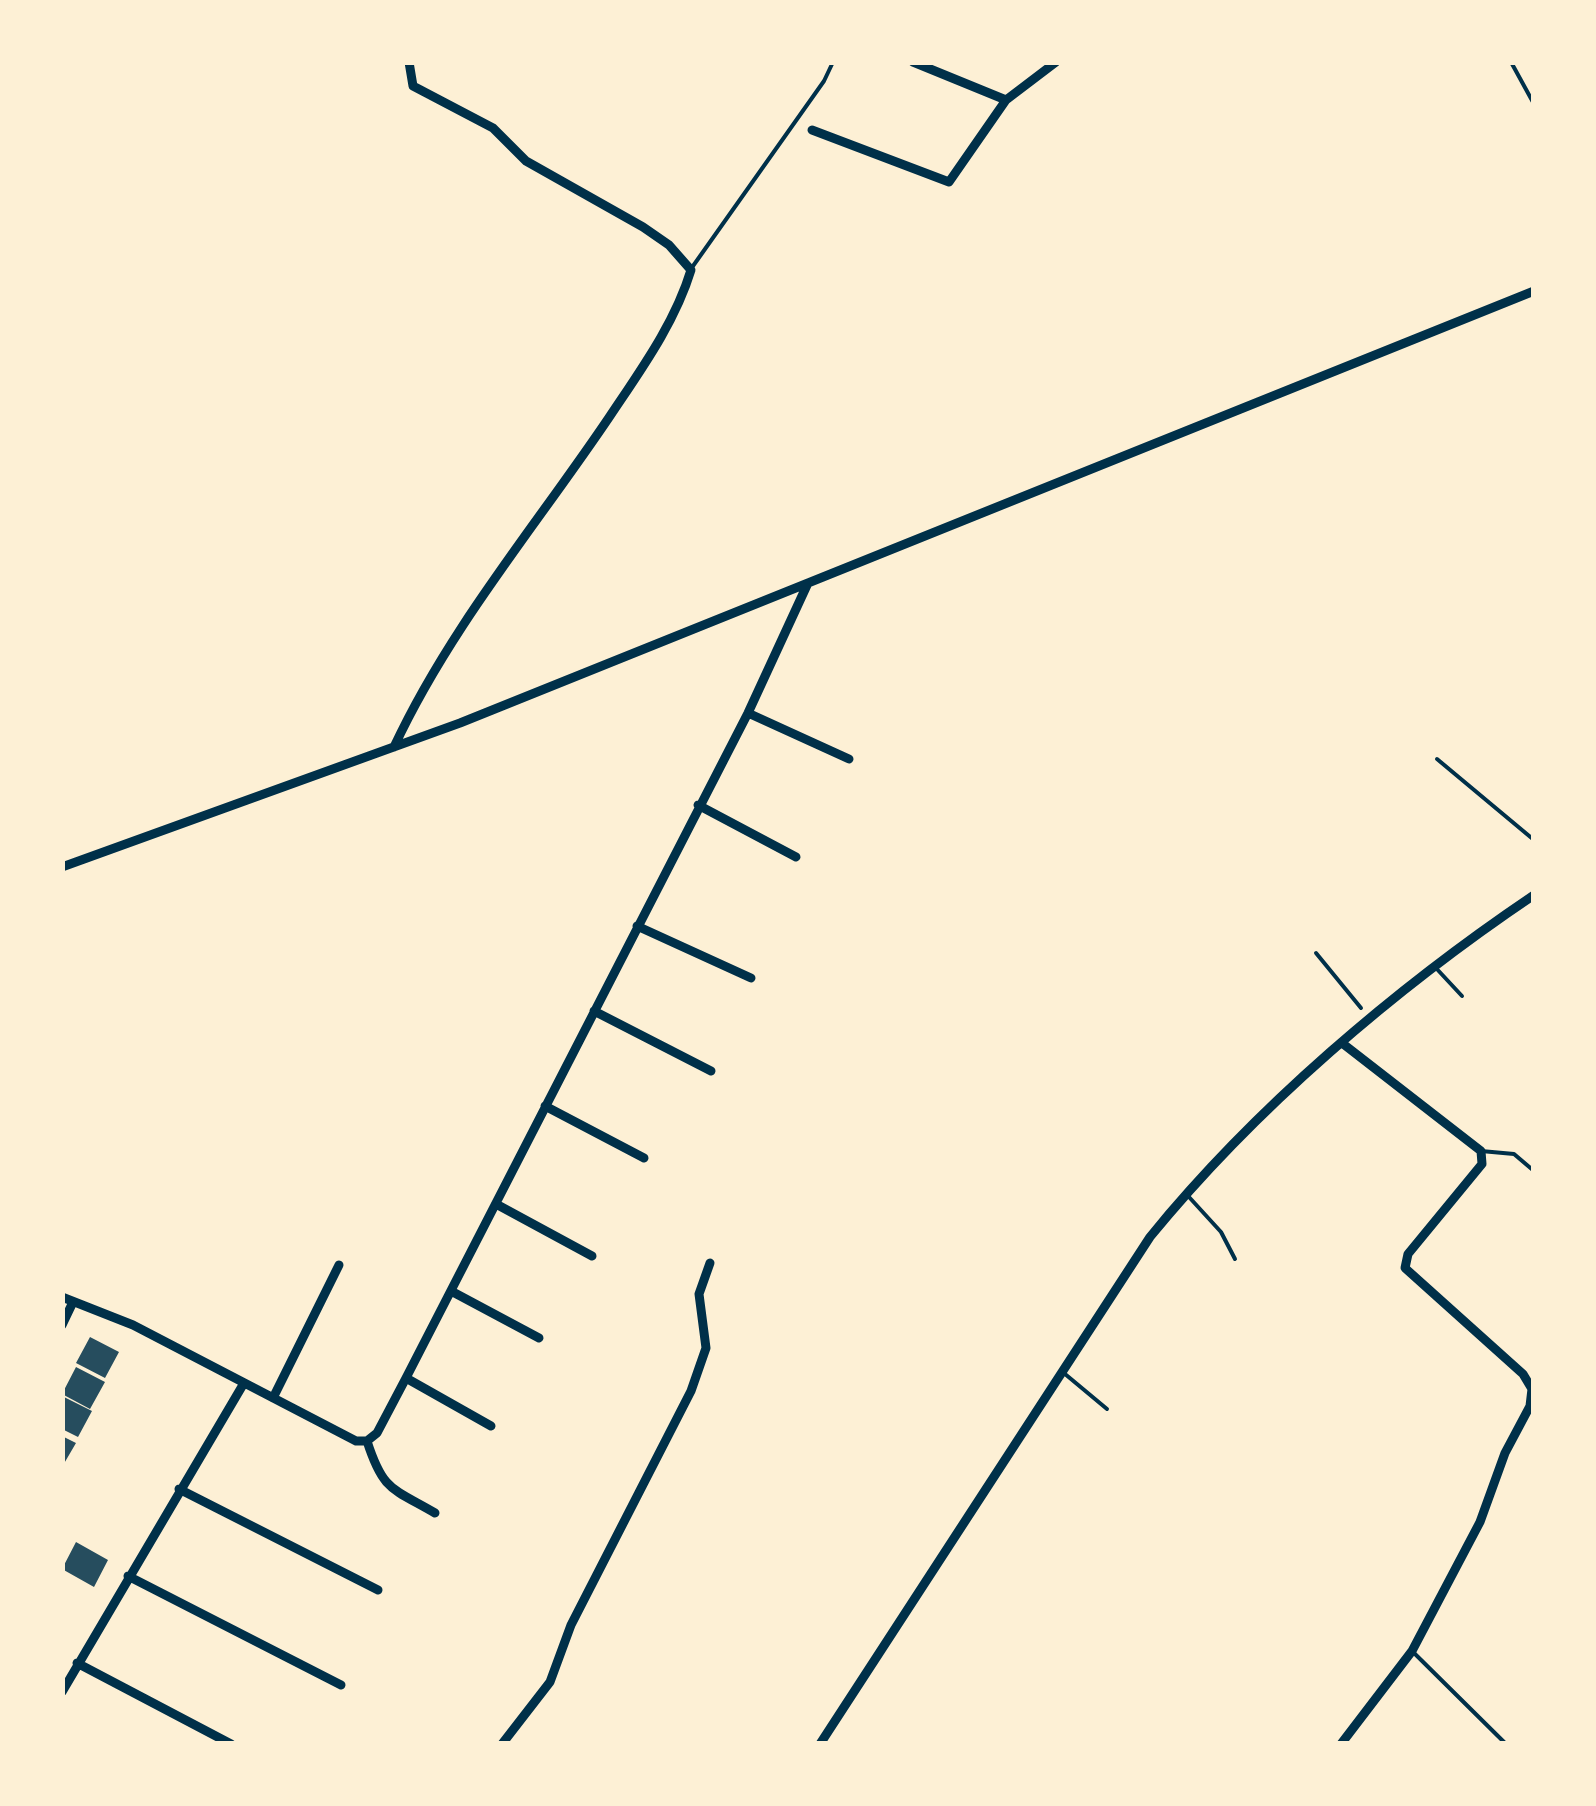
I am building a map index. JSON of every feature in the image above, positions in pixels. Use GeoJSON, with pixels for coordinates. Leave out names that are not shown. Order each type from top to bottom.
{"type":"FeatureCollection","features":[{"type":"Feature","properties":{"kind":"street"},"geometry":{"type":"LineString","coordinates":[[394,747],[424,685],[453,639],[629,386],[672,316],[690,270],[669,245],[542,171],[494,128],[413,86],[409,62]]}},
{"type":"Feature","properties":{"kind":"street"},"geometry":{"type":"LineString","coordinates":[[913,62],[1006,100]]}},
{"type":"Feature","properties":{"kind":"street"},"geometry":{"type":"LineString","coordinates":[[812,130],[949,182],[1006,100],[1056,62]]}},
{"type":"Feature","properties":{"kind":"street"},"geometry":{"type":"LineString","coordinates":[[62,867],[460,723],[1534,292]]}},
{"type":"Feature","properties":{"kind":"street"},"geometry":{"type":"LineString","coordinates":[[62,1325],[68,1300],[132,1325],[356,1441],[368,1441],[377,1433],[748,714],[808,584]]}},
{"type":"Feature","properties":{"kind":"street"},"geometry":{"type":"LineString","coordinates":[[748,714],[848,760]]}},
{"type":"Feature","properties":{"kind":"street"},"geometry":{"type":"LineString","coordinates":[[698,806],[796,857]]}},
{"type":"Feature","properties":{"kind":"street"},"geometry":{"type":"LineString","coordinates":[[820,1744],[1150,1237],[1186,1194],[1342,1043],[1434,967],[1534,895]]}},
{"type":"Feature","properties":{"kind":"street"},"geometry":{"type":"LineString","coordinates":[[637,926],[751,978]]}},
{"type":"Feature","properties":{"kind":"street"},"geometry":{"type":"LineString","coordinates":[[594,1011],[710,1070]]}},
{"type":"Feature","properties":{"kind":"street"},"geometry":{"type":"LineString","coordinates":[[1341,1744],[1412,1651],[1480,1522],[1505,1454],[1530,1406],[1532,1388],[1523,1374],[1405,1268],[1408,1254],[1482,1164],[1481,1151],[1342,1043]]}},
{"type":"Feature","properties":{"kind":"street"},"geometry":{"type":"LineString","coordinates":[[545,1106],[644,1158]]}},
{"type":"Feature","properties":{"kind":"street"},"geometry":{"type":"LineString","coordinates":[[496,1204],[592,1256]]}},
{"type":"Feature","properties":{"kind":"street"},"geometry":{"type":"LineString","coordinates":[[502,1744],[550,1682],[571,1625],[696,1380],[707,1333],[699,1294],[710,1262]]}},
{"type":"Feature","properties":{"kind":"street"},"geometry":{"type":"LineString","coordinates":[[273,1398],[340,1265]]}},
{"type":"Feature","properties":{"kind":"street"},"geometry":{"type":"LineString","coordinates":[[451,1291],[539,1338]]}},
{"type":"Feature","properties":{"kind":"street"},"geometry":{"type":"LineString","coordinates":[[406,1378],[492,1426]]}},
{"type":"Feature","properties":{"kind":"street"},"geometry":{"type":"LineString","coordinates":[[62,1692],[244,1382]]}},
{"type":"Feature","properties":{"kind":"street"},"geometry":{"type":"LineString","coordinates":[[368,1441],[378,1476],[386,1485],[435,1513]]}},
{"type":"Feature","properties":{"kind":"street"},"geometry":{"type":"LineString","coordinates":[[179,1489],[378,1590]]}},
{"type":"Feature","properties":{"kind":"street"},"geometry":{"type":"LineString","coordinates":[[128,1576],[341,1685]]}},
{"type":"Feature","properties":{"kind":"street"},"geometry":{"type":"LineString","coordinates":[[77,1663],[232,1744]]}},
{"type":"Feature","properties":{"kind":"lane"},"geometry":{"type":"LineString","coordinates":[[690,270],[824,81],[832,62]]}},
{"type":"Feature","properties":{"kind":"lane"},"geometry":{"type":"LineString","coordinates":[[1511,62],[1534,104]]}},
{"type":"Feature","properties":{"kind":"lane"},"geometry":{"type":"LineString","coordinates":[[1437,760],[1534,840]]}},
{"type":"Feature","properties":{"kind":"lane"},"geometry":{"type":"LineString","coordinates":[[1434,967],[1462,996]]}},
{"type":"Feature","properties":{"kind":"lane"},"geometry":{"type":"LineString","coordinates":[[1481,1151],[1514,1154],[1534,1172]]}},
{"type":"Feature","properties":{"kind":"lane"},"geometry":{"type":"LineString","coordinates":[[1186,1194],[1221,1232],[1235,1259]]}},
{"type":"Feature","properties":{"kind":"lane"},"geometry":{"type":"LineString","coordinates":[[1061,1372],[1107,1409]]}},
{"type":"Feature","properties":{"kind":"lane"},"geometry":{"type":"LineString","coordinates":[[1412,1651],[1506,1744]]}},
{"type":"Feature","properties":{"kind":"path"},"geometry":{"type":"LineString","coordinates":[[1316,953],[1369,1020]]}},
{"type":"Feature","properties":{"kind":"building"},"geometry":{"type":"Polygon","coordinates":[[[90,1337],[119,1352],[105,1378],[76,1363],[90,1337]]]}},
{"type":"Feature","properties":{"kind":"building"},"geometry":{"type":"Polygon","coordinates":[[[76,1367],[105,1382],[90,1409],[62,1394],[76,1367]]]}},
{"type":"Feature","properties":{"kind":"building"},"geometry":{"type":"Polygon","coordinates":[[[62,1396],[92,1411],[78,1437],[62,1429],[62,1396]]]}},
{"type":"Feature","properties":{"kind":"building"},"geometry":{"type":"Polygon","coordinates":[[[62,1436],[76,1443],[62,1467],[62,1436]]]}},
{"type":"Feature","properties":{"kind":"building"},"geometry":{"type":"Polygon","coordinates":[[[76,1542],[108,1560],[94,1587],[62,1569],[76,1542]]]}}]}
